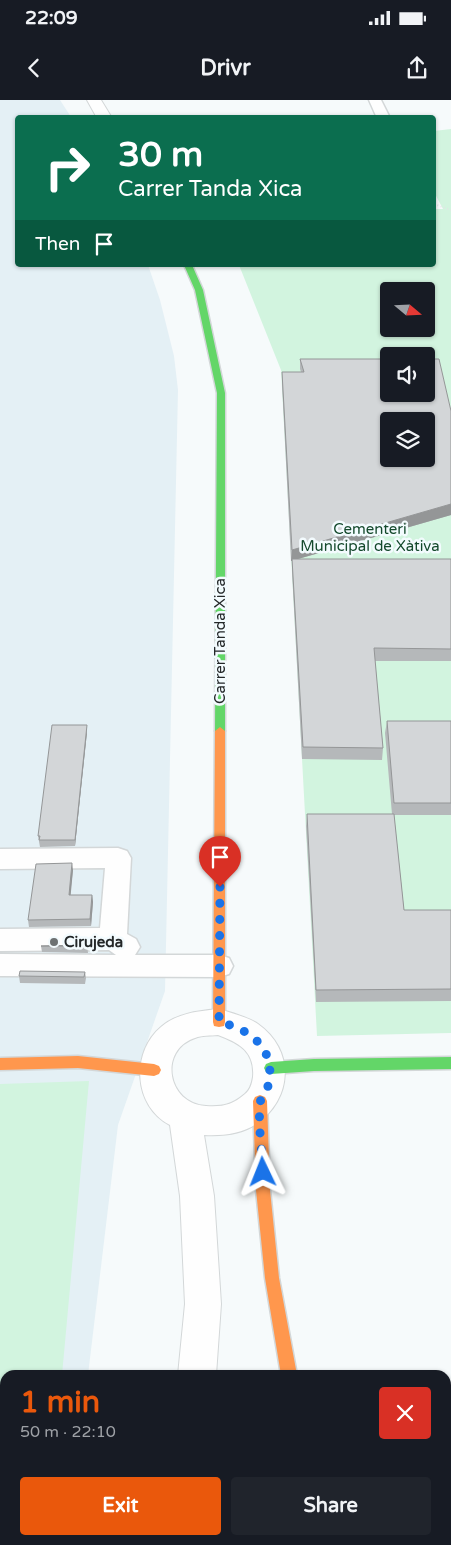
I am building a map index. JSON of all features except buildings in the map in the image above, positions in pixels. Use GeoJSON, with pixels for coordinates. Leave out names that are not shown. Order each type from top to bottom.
{"type":"FeatureCollection","features":[{"type":"Feature","properties":{"kind":"street"},"geometry":{"type":"LineString","coordinates":[[94,100],[103,115]]}},
{"type":"Feature","properties":{"kind":"street","name":"Carrer Tanda Xica"},"geometry":{"type":"LineString","coordinates":[[189,267],[200,290],[221,393],[219,1022]]}},
{"type":"Feature","properties":{"kind":"street"},"geometry":{"type":"LineString","coordinates":[[219,1022],[235,1025],[249,1032],[260,1042],[267,1054],[271,1068],[269,1085],[260,1101],[246,1113],[227,1121],[206,1122],[185,1117],[172,1109],[161,1098],[154,1070],[158,1054],[168,1040],[183,1029],[200,1023],[219,1022]]}},
{"type":"Feature","properties":{"kind":"street"},"geometry":{"type":"LineString","coordinates":[[0,1064],[78,1062],[154,1070]]}},
{"type":"Feature","properties":{"kind":"street"},"geometry":{"type":"LineString","coordinates":[[271,1068],[314,1065],[451,1063]]}},
{"type":"Feature","properties":{"kind":"street"},"geometry":{"type":"LineString","coordinates":[[260,1101],[264,1190],[272,1278],[288,1370]]}},
{"type":"Feature","properties":{"kind":"street"},"geometry":{"type":"LineString","coordinates":[[185,1117],[198,1196],[203,1304],[197,1370]]}},
{"type":"Feature","properties":{"kind":"lane"},"geometry":{"type":"LineString","coordinates":[[375,100],[382,115]]}},
{"type":"Feature","properties":{"kind":"lane"},"geometry":{"type":"LineString","coordinates":[[0,859],[118,858],[113,939]]}},
{"type":"Feature","properties":{"kind":"lane"},"geometry":{"type":"LineString","coordinates":[[0,940],[113,939],[156,966]]}},
{"type":"Feature","properties":{"kind":"lane"},"geometry":{"type":"LineString","coordinates":[[0,966],[219,966]]}},
{"type":"Feature","properties":{"kind":"path"},"geometry":{"type":"LineString","coordinates":[[436,205],[451,210]]}},
{"type":"Feature","properties":{"kind":"shaded area"},"geometry":{"type":"Polygon","coordinates":[[[0,100],[60,100],[70,115],[15,115],[15,267],[149,267],[160,300],[174,356],[178,390],[165,991],[118,1125],[89,1370],[0,1370],[0,100]]]}},
{"type":"Feature","properties":{"kind":"green space","name":"Cementeri Municipal de Xàtiva"},"geometry":{"type":"Polygon","coordinates":[[[451,129],[451,1033],[317,1036],[281,370],[240,267],[436,267],[436,209],[443,209],[436,196],[436,131],[451,129]]]}},
{"type":"Feature","properties":{"kind":"green space"},"geometry":{"type":"Polygon","coordinates":[[[89,1081],[62,1370],[0,1370],[0,1084],[89,1081]]]}},
{"type":"Feature","properties":{"kind":"traffic: fast"},"geometry":{"type":"LineString","coordinates":[[189,267],[199,290],[221,393],[220,731]]}},
{"type":"Feature","properties":{"kind":"traffic: fast"},"geometry":{"type":"LineString","coordinates":[[271,1068],[314,1065],[451,1063]]}},
{"type":"Feature","properties":{"kind":"traffic: slow"},"geometry":{"type":"LineString","coordinates":[[219,1022],[220,731]]}},
{"type":"Feature","properties":{"kind":"traffic: slow"},"geometry":{"type":"LineString","coordinates":[[0,1064],[78,1062],[154,1070]]}},
{"type":"Feature","properties":{"kind":"traffic: slow"},"geometry":{"type":"LineString","coordinates":[[260,1101],[263,1190],[272,1278],[288,1370]]}},
{"type":"Feature","properties":{"kind":"place","name":"Cirujeda"},"geometry":{"type":"Point","coordinates":[54,942]}},
{"type":"Feature","properties":{"kind":"route"},"geometry":{"type":"LineString","coordinates":[[220,887],[219,1022],[235,1025],[249,1032],[260,1042],[267,1054],[271,1068],[269,1085],[260,1101],[263,1172]]}}]}
